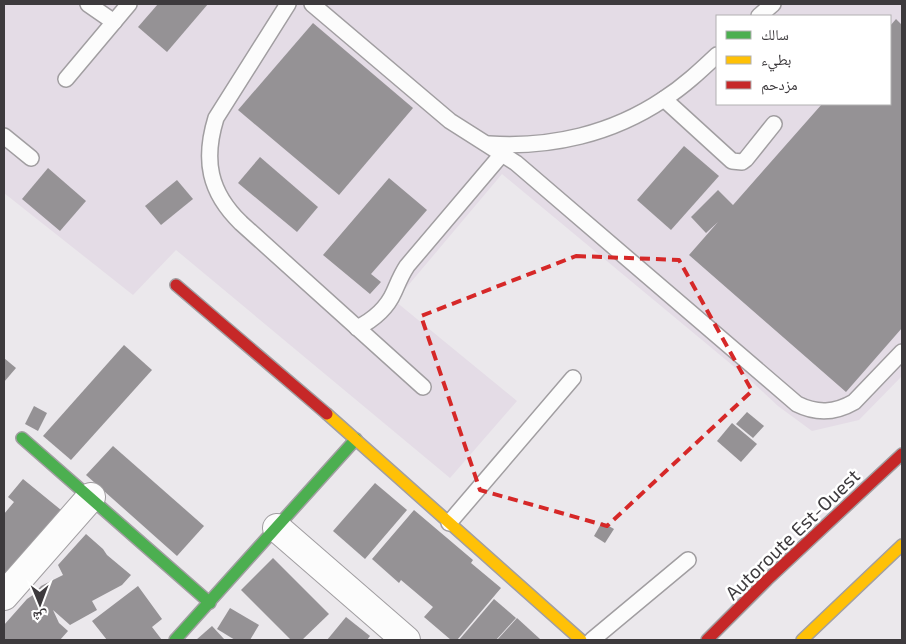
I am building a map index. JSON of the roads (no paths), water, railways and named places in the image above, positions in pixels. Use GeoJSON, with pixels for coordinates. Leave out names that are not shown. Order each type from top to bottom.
{"type":"FeatureCollection","features":[{"type":"Feature","properties":{"kind":"main road"},"geometry":{"type":"LineString","coordinates":[[176,285],[356,439],[581,640]]}},
{"type":"Feature","properties":{"kind":"main road"},"geometry":{"type":"LineString","coordinates":[[22,438],[210,603]]}},
{"type":"Feature","properties":{"kind":"main road"},"geometry":{"type":"LineString","coordinates":[[176,640],[356,439]]}},
{"type":"Feature","properties":{"kind":"main road","name":"Autoroute Est-Ouest"},"geometry":{"type":"LineString","coordinates":[[707,640],[767,580],[902,454]]}},
{"type":"Feature","properties":{"kind":"main road"},"geometry":{"type":"LineString","coordinates":[[802,640],[902,545]]}},
{"type":"Feature","properties":{"kind":"street"},"geometry":{"type":"LineString","coordinates":[[4,596],[91,497]]}},
{"type":"Feature","properties":{"kind":"street"},"geometry":{"type":"LineString","coordinates":[[278,528],[406,640]]}},
{"type":"Feature","properties":{"kind":"lane"},"geometry":{"type":"LineString","coordinates":[[88,4],[114,22]]}},
{"type":"Feature","properties":{"kind":"lane"},"geometry":{"type":"LineString","coordinates":[[66,79],[129,4]]}},
{"type":"Feature","properties":{"kind":"lane"},"geometry":{"type":"LineString","coordinates":[[288,4],[216,118],[209,146],[211,175],[219,195],[231,213],[423,388]]}},
{"type":"Feature","properties":{"kind":"lane"},"geometry":{"type":"LineString","coordinates":[[312,4],[450,120],[516,163],[797,404],[826,412],[846,407],[854,402],[902,352]]}},
{"type":"Feature","properties":{"kind":"lane"},"geometry":{"type":"LineString","coordinates":[[760,15],[773,4]]}},
{"type":"Feature","properties":{"kind":"lane"},"geometry":{"type":"LineString","coordinates":[[487,144],[516,146],[548,144],[578,138],[608,128],[637,115],[664,99],[690,80],[716,56]]}},
{"type":"Feature","properties":{"kind":"lane"},"geometry":{"type":"LineString","coordinates":[[664,99],[732,161],[742,162],[746,160],[774,124]]}},
{"type":"Feature","properties":{"kind":"lane"},"geometry":{"type":"LineString","coordinates":[[4,136],[31,158]]}},
{"type":"Feature","properties":{"kind":"lane"},"geometry":{"type":"LineString","coordinates":[[357,328],[369,322],[387,303],[407,266],[502,154]]}},
{"type":"Feature","properties":{"kind":"lane"},"geometry":{"type":"LineString","coordinates":[[449,523],[573,378]]}},
{"type":"Feature","properties":{"kind":"lane"},"geometry":{"type":"LineString","coordinates":[[592,640],[688,560]]}}]}
